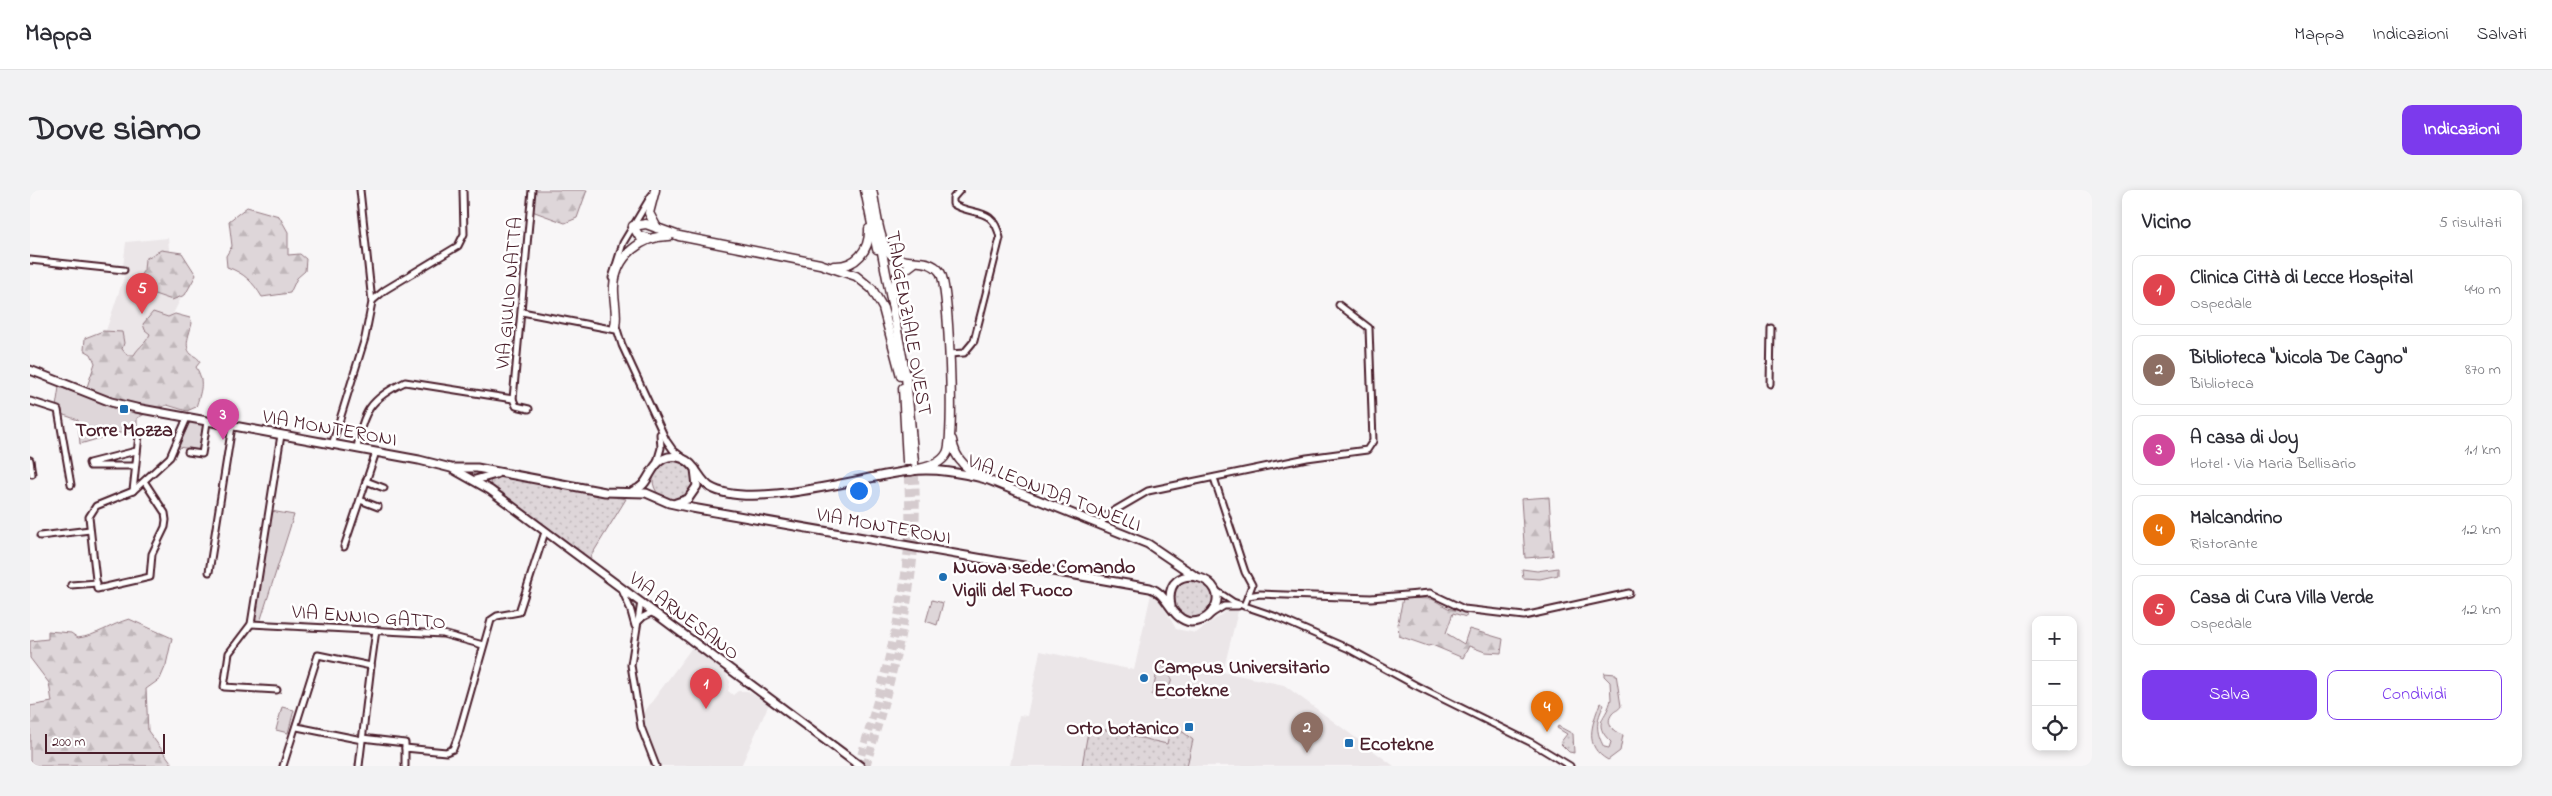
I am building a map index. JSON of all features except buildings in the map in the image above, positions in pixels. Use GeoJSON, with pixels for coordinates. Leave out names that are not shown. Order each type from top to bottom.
{"type":"FeatureCollection","features":[{"type":"Feature","properties":{"kind":"highway"},"geometry":{"type":"LineString","coordinates":[[654,190],[649,213],[654,225],[660,230]]}},
{"type":"Feature","properties":{"kind":"highway"},"geometry":{"type":"LineString","coordinates":[[820,264],[844,265],[852,263],[863,253],[869,234],[864,190]]}},
{"type":"Feature","properties":{"kind":"highway","name":"TANGENZIALE OVEST"},"geometry":{"type":"LineString","coordinates":[[864,190],[901,376],[911,461],[910,403],[871,190]]}},
{"type":"Feature","properties":{"kind":"highway"},"geometry":{"type":"LineString","coordinates":[[871,190],[885,247],[895,258],[929,263],[940,272],[945,283],[951,433],[949,448],[940,462],[911,471]]}},
{"type":"Feature","properties":{"kind":"highway"},"geometry":{"type":"LineString","coordinates":[[679,236],[648,238],[639,236],[633,226],[646,224],[679,236],[820,264],[856,276],[877,296],[883,308],[901,376]]}},
{"type":"Feature","properties":{"kind":"highway"},"geometry":{"type":"LineString","coordinates":[[616,328],[614,286],[618,270],[632,248],[648,238]]}},
{"type":"Feature","properties":{"kind":"highway"},"geometry":{"type":"LineString","coordinates":[[900,343],[901,338],[893,287],[900,271],[915,262]]}},
{"type":"Feature","properties":{"kind":"highway"},"geometry":{"type":"LineString","coordinates":[[951,433],[956,454],[961,462],[970,471],[986,479]]}},
{"type":"Feature","properties":{"kind":"main road","name":"VIA MONTERONI"},"geometry":{"type":"LineString","coordinates":[[30,370],[111,402],[207,422],[357,448],[451,468],[483,470],[605,492],[646,493],[673,504],[1150,588],[1160,594],[1174,612],[1185,620],[1199,621],[1209,616]]}},
{"type":"Feature","properties":{"kind":"main road"},"geometry":{"type":"LineString","coordinates":[[626,493],[643,486],[656,466],[670,457],[687,460],[696,469],[697,486],[692,495],[684,502],[673,504]]}},
{"type":"Feature","properties":{"kind":"main road","name":"VIA MONTERONI"},"geometry":{"type":"LineString","coordinates":[[451,468],[490,490]]}},
{"type":"Feature","properties":{"kind":"main road","name":"VIA LEONIDA TONELLI"},"geometry":{"type":"LineString","coordinates":[[696,469],[705,483],[718,490],[758,494],[791,493],[911,471],[954,472],[986,479],[1148,544],[1196,576]]}},
{"type":"Feature","properties":{"kind":"main road"},"geometry":{"type":"LineString","coordinates":[[475,480],[476,474],[483,470]]}},
{"type":"Feature","properties":{"kind":"main road"},"geometry":{"type":"LineString","coordinates":[[651,473],[652,488],[658,497]]}},
{"type":"Feature","properties":{"kind":"main road","name":"VIA MONTERONI"},"geometry":{"type":"LineString","coordinates":[[475,480],[497,474]]}},
{"type":"Feature","properties":{"kind":"main road"},"geometry":{"type":"LineString","coordinates":[[490,490],[489,479],[497,474]]}},
{"type":"Feature","properties":{"kind":"main road","name":"VIA ARNESANO"},"geometry":{"type":"LineString","coordinates":[[490,490],[860,766]]}},
{"type":"Feature","properties":{"kind":"main road"},"geometry":{"type":"LineString","coordinates":[[1171,606],[1170,600],[1173,587],[1182,578],[1196,576],[1209,581],[1213,587],[1216,602],[1209,616]]}},
{"type":"Feature","properties":{"kind":"street"},"geometry":{"type":"LineString","coordinates":[[332,445],[365,338],[372,302],[360,190]]}},
{"type":"Feature","properties":{"kind":"street"},"geometry":{"type":"LineString","coordinates":[[372,302],[385,290],[460,243],[464,234],[463,190]]}},
{"type":"Feature","properties":{"kind":"street","name":"VIA GIULIO NATTA"},"geometry":{"type":"LineString","coordinates":[[513,399],[532,190]]}},
{"type":"Feature","properties":{"kind":"street"},"geometry":{"type":"LineString","coordinates":[[654,190],[620,249],[612,279],[612,307],[616,328],[658,424],[669,445],[687,460]]}},
{"type":"Feature","properties":{"kind":"street"},"geometry":{"type":"LineString","coordinates":[[949,354],[968,350],[974,341],[1000,238],[997,228],[989,216],[952,204],[953,198],[960,190]]}},
{"type":"Feature","properties":{"kind":"street"},"geometry":{"type":"LineString","coordinates":[[30,260],[124,270]]}},
{"type":"Feature","properties":{"kind":"street"},"geometry":{"type":"LineString","coordinates":[[1100,525],[1107,516],[1142,493],[1307,458],[1362,452],[1371,446],[1369,328],[1339,305]]}},
{"type":"Feature","properties":{"kind":"street"},"geometry":{"type":"LineString","coordinates":[[522,312],[616,328]]}},
{"type":"Feature","properties":{"kind":"street"},"geometry":{"type":"LineString","coordinates":[[1770,384],[1771,328]]}},
{"type":"Feature","properties":{"kind":"street"},"geometry":{"type":"LineString","coordinates":[[357,448],[362,420],[368,409],[377,399],[405,382],[513,399],[516,406],[529,409]]}},
{"type":"Feature","properties":{"kind":"street"},"geometry":{"type":"LineString","coordinates":[[30,401],[58,410],[71,485]]}},
{"type":"Feature","properties":{"kind":"street"},"geometry":{"type":"LineString","coordinates":[[144,481],[165,513],[166,520],[165,527],[152,554],[150,577],[97,589],[89,517],[96,506],[133,491],[170,457],[187,418]]}},
{"type":"Feature","properties":{"kind":"street"},"geometry":{"type":"LineString","coordinates":[[188,452],[202,454],[207,422]]}},
{"type":"Feature","properties":{"kind":"street"},"geometry":{"type":"LineString","coordinates":[[656,466],[662,442],[658,424]]}},
{"type":"Feature","properties":{"kind":"street"},"geometry":{"type":"LineString","coordinates":[[209,572],[232,426]]}},
{"type":"Feature","properties":{"kind":"street"},"geometry":{"type":"LineString","coordinates":[[133,491],[134,466],[139,435]]}},
{"type":"Feature","properties":{"kind":"street"},"geometry":{"type":"LineString","coordinates":[[278,690],[224,688],[229,653],[251,624],[280,435]]}},
{"type":"Feature","properties":{"kind":"street"},"geometry":{"type":"LineString","coordinates":[[134,466],[90,466],[89,463],[136,451]]}},
{"type":"Feature","properties":{"kind":"street"},"geometry":{"type":"LineString","coordinates":[[344,547],[376,452]]}},
{"type":"Feature","properties":{"kind":"street"},"geometry":{"type":"LineString","coordinates":[[30,460],[32,474]]}},
{"type":"Feature","properties":{"kind":"street"},"geometry":{"type":"LineString","coordinates":[[1214,478],[1244,572],[1252,585],[1243,606]]}},
{"type":"Feature","properties":{"kind":"street"},"geometry":{"type":"LineString","coordinates":[[366,482],[384,488]]}},
{"type":"Feature","properties":{"kind":"street"},"geometry":{"type":"LineString","coordinates":[[360,500],[378,506]]}},
{"type":"Feature","properties":{"kind":"street"},"geometry":{"type":"LineString","coordinates":[[40,536],[90,530]]}},
{"type":"Feature","properties":{"kind":"street"},"geometry":{"type":"LineString","coordinates":[[405,748],[446,752],[453,749],[492,618],[519,612],[545,532]]}},
{"type":"Feature","properties":{"kind":"street"},"geometry":{"type":"LineString","coordinates":[[71,586],[97,582]]}},
{"type":"Feature","properties":{"kind":"street"},"geometry":{"type":"LineString","coordinates":[[619,586],[628,602],[635,627]]}},
{"type":"Feature","properties":{"kind":"street"},"geometry":{"type":"LineString","coordinates":[[1213,587],[1222,596],[1243,606],[1274,616],[1349,649],[1422,689],[1532,743],[1570,766]]}},
{"type":"Feature","properties":{"kind":"street"},"geometry":{"type":"LineString","coordinates":[[1248,596],[1260,594],[1371,598],[1430,593],[1464,609],[1524,616],[1629,592]]}},
{"type":"Feature","properties":{"kind":"street"},"geometry":{"type":"LineString","coordinates":[[640,602],[630,665],[641,727],[656,766]]}},
{"type":"Feature","properties":{"kind":"street"},"geometry":{"type":"LineString","coordinates":[[1209,616],[1224,606],[1243,606]]}},
{"type":"Feature","properties":{"kind":"street"},"geometry":{"type":"LineString","coordinates":[[635,627],[643,617],[651,613],[658,616]]}},
{"type":"Feature","properties":{"kind":"street","name":"VIA ENNIO GATTO"},"geometry":{"type":"LineString","coordinates":[[251,624],[443,634],[483,645]]}},
{"type":"Feature","properties":{"kind":"street"},"geometry":{"type":"LineString","coordinates":[[359,766],[376,630]]}},
{"type":"Feature","properties":{"kind":"street"},"geometry":{"type":"LineString","coordinates":[[283,766],[294,727],[297,727],[318,655],[371,666]]}},
{"type":"Feature","properties":{"kind":"street"},"geometry":{"type":"LineString","coordinates":[[297,727],[362,739],[405,743],[405,766]]}},
{"type":"Feature","properties":{"kind":"shaded area"},"geometry":{"type":"Polygon","coordinates":[[[168,238],[171,270],[188,284],[171,318],[160,354],[86,390],[127,268],[123,267],[126,242],[168,238]]]}},
{"type":"Feature","properties":{"kind":"shaded area","name":"Campus Universitario Ecotekne"},"geometry":{"type":"Polygon","coordinates":[[[1151,594],[1157,595],[1176,629],[1196,633],[1229,609],[1238,611],[1223,672],[1284,685],[1394,766],[1010,766],[1019,715],[1027,716],[1040,651],[1134,670],[1151,594]]]}},
{"type":"Feature","properties":{"kind":"shaded area"},"geometry":{"type":"Polygon","coordinates":[[[693,646],[726,674],[730,682],[728,691],[733,695],[738,691],[747,691],[769,704],[741,766],[659,766],[642,715],[693,646]]]}},
{"type":"Feature","properties":{"kind":"green space"},"geometry":{"type":"Polygon","coordinates":[[[534,190],[587,190],[577,218],[565,223],[532,211],[534,190]]]}},
{"type":"Feature","properties":{"kind":"green space"},"geometry":{"type":"Polygon","coordinates":[[[247,207],[279,216],[288,232],[288,255],[300,254],[306,259],[305,271],[297,278],[290,293],[262,297],[248,279],[227,267],[226,256],[232,246],[229,221],[247,207]]]}},
{"type":"Feature","properties":{"kind":"green space"},"geometry":{"type":"Polygon","coordinates":[[[161,250],[182,253],[196,275],[185,295],[172,300],[137,288],[135,283],[144,270],[145,259],[161,250]]]}},
{"type":"Feature","properties":{"kind":"green space"},"geometry":{"type":"Polygon","coordinates":[[[153,312],[168,317],[175,314],[190,318],[192,323],[188,347],[191,354],[200,362],[196,367],[199,372],[201,387],[196,407],[187,411],[167,405],[159,407],[138,406],[86,390],[95,363],[91,354],[84,350],[85,338],[103,331],[122,332],[124,343],[122,349],[127,355],[134,355],[150,334],[145,330],[143,324],[153,312]]]}},
{"type":"Feature","properties":{"kind":"green space"},"geometry":{"type":"Polygon","coordinates":[[[59,387],[112,405],[112,408],[145,414],[137,418],[137,432],[118,433],[80,444],[78,420],[61,414],[62,410],[56,407],[59,387]]]}},
{"type":"Feature","properties":{"kind":"green space"},"geometry":{"type":"Polygon","coordinates":[[[190,422],[203,425],[199,450],[178,447],[190,422]]]}},
{"type":"Feature","properties":{"kind":"green space"},"geometry":{"type":"Polygon","coordinates":[[[674,459],[689,465],[695,480],[689,495],[674,501],[659,495],[653,480],[659,465],[674,459]]]}},
{"type":"Feature","properties":{"kind":"green space"},"geometry":{"type":"Polygon","coordinates":[[[494,477],[626,499],[588,561],[492,489],[490,482],[494,477]]]}},
{"type":"Feature","properties":{"kind":"green space"},"geometry":{"type":"Polygon","coordinates":[[[1549,497],[1553,556],[1525,558],[1521,499],[1549,497]]]}},
{"type":"Feature","properties":{"kind":"green space"},"geometry":{"type":"Polygon","coordinates":[[[271,511],[294,515],[260,622],[255,622],[271,511]]]}},
{"type":"Feature","properties":{"kind":"green space"},"geometry":{"type":"Polygon","coordinates":[[[1558,568],[1558,575],[1540,579],[1523,578],[1522,569],[1537,571],[1558,568]]]}},
{"type":"Feature","properties":{"kind":"green space"},"geometry":{"type":"Polygon","coordinates":[[[1197,579],[1204,582],[1210,588],[1213,599],[1212,607],[1204,616],[1197,619],[1189,619],[1182,616],[1174,607],[1173,595],[1176,588],[1185,580],[1197,579]]]}},
{"type":"Feature","properties":{"kind":"green space"},"geometry":{"type":"Polygon","coordinates":[[[1403,598],[1432,599],[1448,608],[1467,613],[1466,617],[1453,613],[1446,633],[1464,644],[1469,629],[1503,639],[1501,653],[1485,652],[1469,646],[1463,658],[1432,645],[1428,646],[1399,636],[1398,622],[1403,598]]]}},
{"type":"Feature","properties":{"kind":"green space"},"geometry":{"type":"Polygon","coordinates":[[[932,600],[943,603],[937,625],[926,621],[932,600]]]}},
{"type":"Feature","properties":{"kind":"green space"},"geometry":{"type":"Polygon","coordinates":[[[129,619],[172,638],[166,665],[160,679],[146,689],[148,731],[171,762],[170,766],[30,766],[30,706],[52,702],[49,683],[30,658],[30,641],[48,639],[48,631],[71,633],[78,638],[85,637],[129,619]]]}},
{"type":"Feature","properties":{"kind":"green space"},"geometry":{"type":"Polygon","coordinates":[[[1160,665],[1164,666],[1172,679],[1165,699],[1152,695],[1160,665]]]}},
{"type":"Feature","properties":{"kind":"green space"},"geometry":{"type":"Polygon","coordinates":[[[1604,673],[1616,674],[1621,706],[1612,714],[1609,721],[1614,730],[1623,735],[1620,751],[1608,760],[1600,754],[1592,742],[1592,727],[1600,703],[1604,705],[1598,721],[1599,736],[1604,747],[1609,748],[1611,742],[1602,730],[1601,725],[1611,699],[1610,682],[1604,676],[1604,673]]]}},
{"type":"Feature","properties":{"kind":"green space"},"geometry":{"type":"Polygon","coordinates":[[[282,707],[294,710],[288,733],[276,730],[282,707]]]}},
{"type":"Feature","properties":{"kind":"green space"},"geometry":{"type":"Polygon","coordinates":[[[1174,725],[1193,740],[1187,766],[1082,766],[1089,726],[1167,744],[1171,726],[1174,725]]]}},
{"type":"Feature","properties":{"kind":"green space"},"geometry":{"type":"Polygon","coordinates":[[[1558,726],[1573,734],[1574,753],[1569,752],[1560,743],[1567,734],[1557,728],[1558,726]]]}},
{"type":"Feature","properties":{"kind":"tunnel"},"geometry":{"type":"LineString","coordinates":[[858,766],[894,636],[904,584],[909,533],[907,461]]}},
{"type":"Feature","properties":{"kind":"tunnel"},"geometry":{"type":"LineString","coordinates":[[866,766],[897,655],[911,580],[915,542],[914,464]]}},
{"type":"Feature","properties":{"kind":"place","name":"Casa di Cura Villa Verde"},"geometry":{"type":"Point","coordinates":[142,314]}},
{"type":"Feature","properties":{"kind":"place","name":"Torre Mozza"},"geometry":{"type":"Point","coordinates":[124,409]}},
{"type":"Feature","properties":{"kind":"place","name":"A casa di Joy"},"geometry":{"type":"Point","coordinates":[223,440]}},
{"type":"Feature","properties":{"kind":"place","name":"Nuova sede Comando Vigili del Fuoco"},"geometry":{"type":"Point","coordinates":[943,577]}},
{"type":"Feature","properties":{"kind":"place","name":"Campus Universitario Ecotekne"},"geometry":{"type":"Point","coordinates":[1144,678]}},
{"type":"Feature","properties":{"kind":"place","name":"Clinica Città di Lecce Hospital"},"geometry":{"type":"Point","coordinates":[706,709]}},
{"type":"Feature","properties":{"kind":"place","name":"Orto botanico"},"geometry":{"type":"Point","coordinates":[1189,727]}},
{"type":"Feature","properties":{"kind":"place","name":"Malcandrino"},"geometry":{"type":"Point","coordinates":[1547,732]}},
{"type":"Feature","properties":{"kind":"place","name":"Ecotekne"},"geometry":{"type":"Point","coordinates":[1349,743]}},
{"type":"Feature","properties":{"kind":"place","name":"Biblioteca \"Nicola De Cagno\""},"geometry":{"type":"Point","coordinates":[1307,753]}}]}
